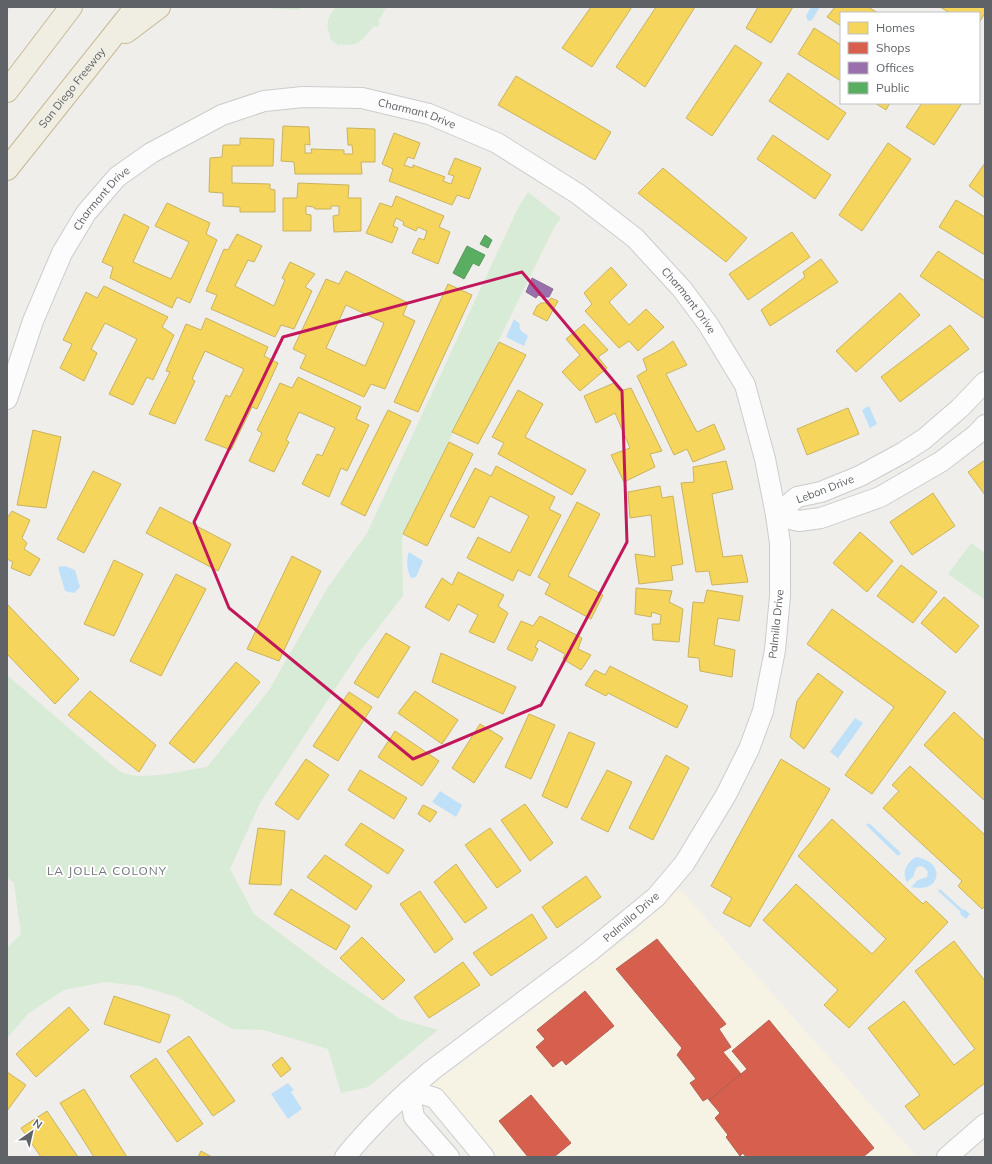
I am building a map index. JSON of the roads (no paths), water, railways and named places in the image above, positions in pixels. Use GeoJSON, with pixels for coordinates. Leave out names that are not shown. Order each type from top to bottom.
{"type":"FeatureCollection","features":[{"type":"Feature","properties":{"kind":"highway"},"geometry":{"type":"LineString","coordinates":[[7,85],[57,7]]}},
{"type":"Feature","properties":{"kind":"highway"},"geometry":{"type":"LineString","coordinates":[[7,91],[71,7]]}},
{"type":"Feature","properties":{"kind":"highway","name":"San Diego Freeway"},"geometry":{"type":"LineString","coordinates":[[7,169],[136,7]]}},
{"type":"Feature","properties":{"kind":"highway"},"geometry":{"type":"LineString","coordinates":[[101,51],[159,7]]}},
{"type":"Feature","properties":{"kind":"street","name":"Charmant Drive"},"geometry":{"type":"LineString","coordinates":[[7,399],[33,321],[62,253],[86,213],[117,177],[151,153],[222,115],[264,101],[303,97],[362,98],[429,114],[496,143],[578,194],[635,238],[682,289],[708,324],[745,385],[765,459],[776,515]]}},
{"type":"Feature","properties":{"kind":"street","name":"Lebon Drive"},"geometry":{"type":"LineString","coordinates":[[776,515],[797,497],[822,492],[904,452],[924,439],[960,408],[985,382]]}},
{"type":"Feature","properties":{"kind":"street","name":"Lebon Drive"},"geometry":{"type":"LineString","coordinates":[[776,515],[799,521],[821,518],[880,497],[942,461],[977,434],[985,425]]}},
{"type":"Feature","properties":{"kind":"street","name":"Palmilla Drive"},"geometry":{"type":"LineString","coordinates":[[345,1157],[361,1138],[408,1090],[620,927],[656,897],[684,864],[726,795],[749,749],[763,711],[775,650],[780,596],[780,543],[776,515]]}},
{"type":"Feature","properties":{"kind":"street"},"geometry":{"type":"LineString","coordinates":[[449,1157],[414,1117],[408,1090],[435,1098],[484,1157]]}},
{"type":"Feature","properties":{"kind":"street"},"geometry":{"type":"LineString","coordinates":[[947,1157],[985,1124]]}},
{"type":"Feature","properties":{"kind":"water"},"geometry":{"type":"Polygon","coordinates":[[[811,7],[820,7],[812,20],[808,21],[806,16],[811,7]]]}},
{"type":"Feature","properties":{"kind":"water"},"geometry":{"type":"Polygon","coordinates":[[[514,319],[520,324],[521,331],[528,336],[524,346],[506,337],[514,319]]]}},
{"type":"Feature","properties":{"kind":"water"},"geometry":{"type":"Polygon","coordinates":[[[869,406],[877,424],[870,428],[862,410],[869,406]]]}},
{"type":"Feature","properties":{"kind":"water"},"geometry":{"type":"Polygon","coordinates":[[[409,552],[423,561],[416,577],[411,578],[407,565],[409,552]]]}},
{"type":"Feature","properties":{"kind":"water"},"geometry":{"type":"Polygon","coordinates":[[[65,566],[75,570],[80,587],[74,593],[65,591],[58,567],[65,566]]]}},
{"type":"Feature","properties":{"kind":"water"},"geometry":{"type":"Polygon","coordinates":[[[855,718],[863,723],[838,758],[830,752],[855,718]]]}},
{"type":"Feature","properties":{"kind":"water"},"geometry":{"type":"Polygon","coordinates":[[[440,791],[462,805],[456,817],[432,802],[440,791]]]}},
{"type":"Feature","properties":{"kind":"water"},"geometry":{"type":"Polygon","coordinates":[[[869,823],[901,853],[898,856],[866,825],[869,823]]]}},
{"type":"Feature","properties":{"kind":"water"},"geometry":{"type":"Polygon","coordinates":[[[916,857],[926,860],[933,865],[936,871],[934,882],[929,886],[921,888],[911,887],[918,880],[927,877],[928,872],[925,868],[919,866],[917,867],[913,877],[907,882],[905,878],[906,868],[909,862],[916,857]]]}},
{"type":"Feature","properties":{"kind":"water"},"geometry":{"type":"Polygon","coordinates":[[[940,889],[963,910],[964,909],[970,914],[966,919],[960,914],[961,912],[938,891],[940,889]]]}},
{"type":"Feature","properties":{"kind":"water"},"geometry":{"type":"Polygon","coordinates":[[[288,1083],[294,1090],[291,1092],[302,1109],[288,1119],[271,1094],[288,1083]]]}},
{"type":"Feature","properties":{"kind":"tram line"},"geometry":{"type":"LineString","coordinates":[[7,16],[10,7]]}},
{"type":"Feature","properties":{"kind":"district","name":"LA JOLLA COLONY"},"geometry":{"type":"Point","coordinates":[107,870]}}]}
